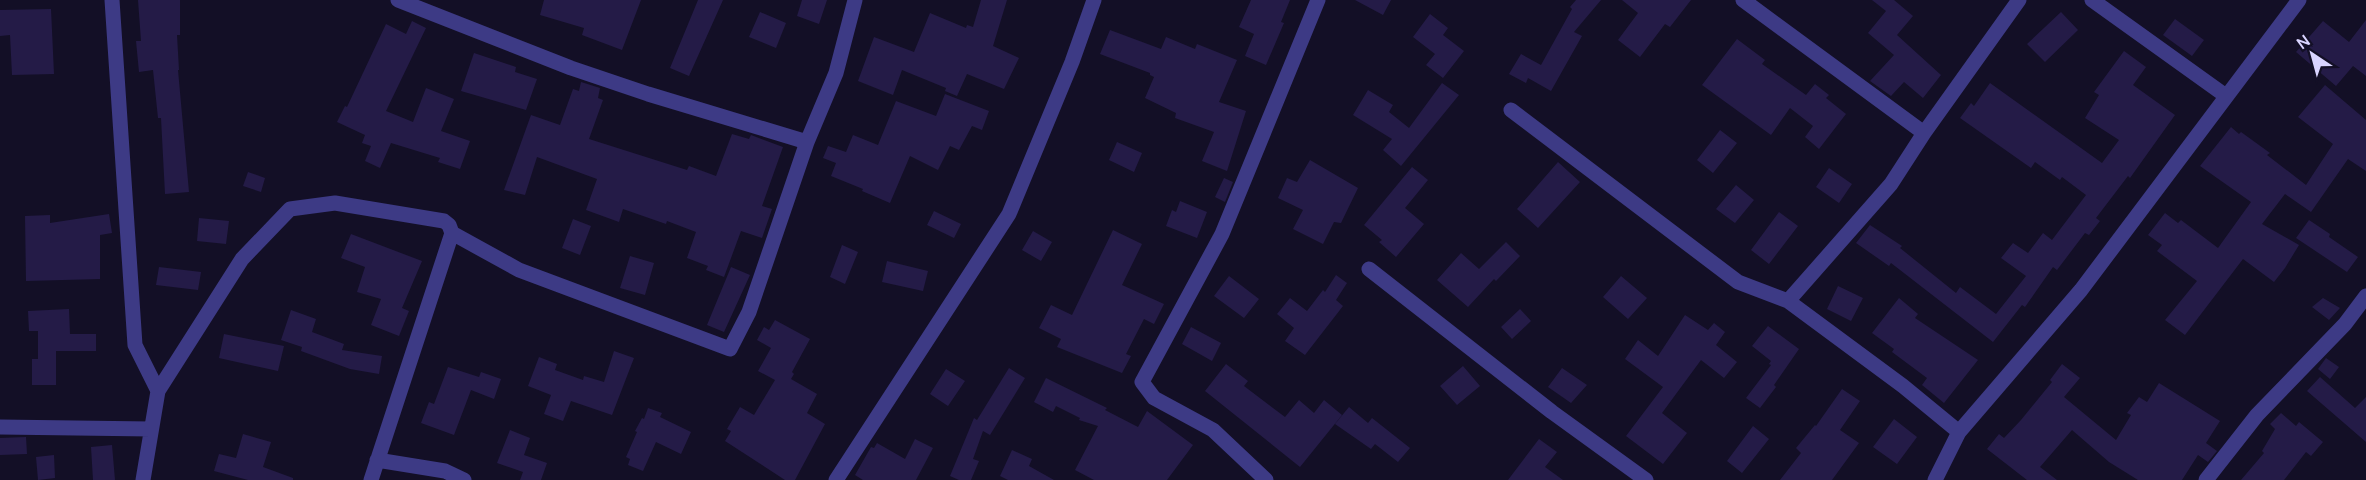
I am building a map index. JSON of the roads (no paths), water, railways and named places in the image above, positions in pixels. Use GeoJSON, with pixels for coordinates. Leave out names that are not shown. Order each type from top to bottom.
{"type":"FeatureCollection","features":[{"type":"Feature","properties":{"kind":"street"},"geometry":{"type":"LineString","coordinates":[[112,0],[135,345],[158,391]]}},
{"type":"Feature","properties":{"kind":"street"},"geometry":{"type":"LineString","coordinates":[[398,0],[571,68],[807,142]]}},
{"type":"Feature","properties":{"kind":"street"},"geometry":{"type":"LineString","coordinates":[[452,233],[519,270],[730,349],[749,312],[807,142],[836,73],[855,0]]}},
{"type":"Feature","properties":{"kind":"street"},"geometry":{"type":"LineString","coordinates":[[836,480],[1010,214],[1072,62],[1094,0]]}},
{"type":"Feature","properties":{"kind":"street"},"geometry":{"type":"LineString","coordinates":[[1266,480],[1213,430],[1154,398],[1142,382],[1222,234],[1318,0]]}},
{"type":"Feature","properties":{"kind":"street"},"geometry":{"type":"LineString","coordinates":[[1743,0],[1924,133]]}},
{"type":"Feature","properties":{"kind":"street"},"geometry":{"type":"LineString","coordinates":[[1788,301],[1892,184],[1924,133],[2019,0]]}},
{"type":"Feature","properties":{"kind":"street"},"geometry":{"type":"LineString","coordinates":[[2092,0],[2226,96]]}},
{"type":"Feature","properties":{"kind":"street"},"geometry":{"type":"LineString","coordinates":[[1935,480],[1959,432],[2081,290],[2299,0]]}},
{"type":"Feature","properties":{"kind":"street"},"geometry":{"type":"LineString","coordinates":[[1511,110],[1738,282],[1788,301],[1903,386],[1959,432]]}},
{"type":"Feature","properties":{"kind":"street"},"geometry":{"type":"LineString","coordinates":[[143,480],[158,391],[242,259],[290,209],[335,203],[444,221],[449,225],[452,233],[371,480]]}},
{"type":"Feature","properties":{"kind":"street"},"geometry":{"type":"LineString","coordinates":[[1369,269],[1552,412],[1646,480]]}},
{"type":"Feature","properties":{"kind":"street"},"geometry":{"type":"LineString","coordinates":[[2206,480],[2257,415],[2345,324],[2366,296]]}},
{"type":"Feature","properties":{"kind":"street"},"geometry":{"type":"LineString","coordinates":[[0,427],[151,429]]}},
{"type":"Feature","properties":{"kind":"street"},"geometry":{"type":"LineString","coordinates":[[378,460],[445,471],[464,480]]}}]}
